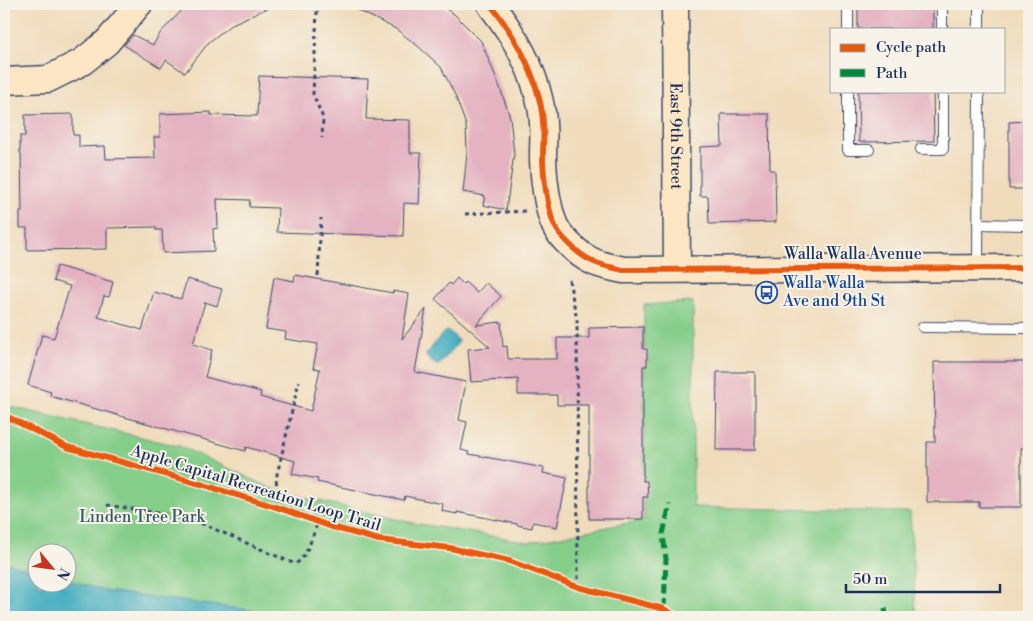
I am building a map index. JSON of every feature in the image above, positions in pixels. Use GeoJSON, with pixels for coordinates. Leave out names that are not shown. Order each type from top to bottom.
{"type":"FeatureCollection","features":[{"type":"Feature","properties":{"kind":"street"},"geometry":{"type":"LineString","coordinates":[[4,81],[48,79],[82,62],[107,42],[139,4]]}},
{"type":"Feature","properties":{"kind":"street","name":"Walla Walla Avenue"},"geometry":{"type":"LineString","coordinates":[[490,4],[505,23],[528,63],[539,97],[543,123],[543,156],[548,206],[556,227],[568,242],[589,260],[623,270],[1029,268]]}},
{"type":"Feature","properties":{"kind":"street","name":"East 9th Street"},"geometry":{"type":"LineString","coordinates":[[675,4],[677,269]]}},
{"type":"Feature","properties":{"kind":"lane"},"geometry":{"type":"LineString","coordinates":[[848,4],[848,28]]}},
{"type":"Feature","properties":{"kind":"lane"},"geometry":{"type":"LineString","coordinates":[[942,4],[942,28]]}},
{"type":"Feature","properties":{"kind":"lane"},"geometry":{"type":"LineString","coordinates":[[979,4],[979,28]]}},
{"type":"Feature","properties":{"kind":"lane"},"geometry":{"type":"LineString","coordinates":[[848,92],[848,150],[869,150]]}},
{"type":"Feature","properties":{"kind":"lane"},"geometry":{"type":"LineString","coordinates":[[921,149],[943,149],[942,92]]}},
{"type":"Feature","properties":{"kind":"lane"},"geometry":{"type":"LineString","coordinates":[[978,268],[979,92]]}},
{"type":"Feature","properties":{"kind":"lane"},"geometry":{"type":"LineString","coordinates":[[978,224],[1029,225]]}},
{"type":"Feature","properties":{"kind":"lane"},"geometry":{"type":"LineString","coordinates":[[923,327],[1029,328]]}},
{"type":"Feature","properties":{"kind":"path"},"geometry":{"type":"LineString","coordinates":[[317,10],[313,94],[323,118],[322,138]]}},
{"type":"Feature","properties":{"kind":"path"},"geometry":{"type":"LineString","coordinates":[[465,214],[529,211]]}},
{"type":"Feature","properties":{"kind":"path"},"geometry":{"type":"LineString","coordinates":[[318,276],[321,218]]}},
{"type":"Feature","properties":{"kind":"path"},"geometry":{"type":"LineString","coordinates":[[569,280],[577,320],[578,588]]}},
{"type":"Feature","properties":{"kind":"path"},"geometry":{"type":"LineString","coordinates":[[278,508],[276,479],[298,382]]}},
{"type":"Feature","properties":{"kind":"path"},"geometry":{"type":"LineString","coordinates":[[107,505],[189,518],[296,564],[301,561],[321,523]]}},
{"type":"Feature","properties":{"kind":"path"},"geometry":{"type":"LineString","coordinates":[[569,584],[586,590]]}},
{"type":"Feature","properties":{"kind":"green space","name":"Linden Tree Park"},"geometry":{"type":"Polygon","coordinates":[[[693,302],[693,507],[910,512],[916,617],[301,617],[104,591],[78,583],[78,544],[28,544],[28,569],[4,562],[4,358],[7,406],[179,446],[278,491],[413,523],[529,542],[644,520],[644,305],[693,302]]]}},
{"type":"Feature","properties":{"kind":"water"},"geometry":{"type":"Polygon","coordinates":[[[447,331],[458,340],[458,343],[437,365],[426,356],[444,332],[447,331]]]}},
{"type":"Feature","properties":{"kind":"water"},"geometry":{"type":"Polygon","coordinates":[[[4,562],[28,569],[28,594],[78,594],[78,583],[104,591],[301,617],[4,617],[4,562]]]}},
{"type":"Feature","properties":{"kind":"building"},"geometry":{"type":"Polygon","coordinates":[[[188,4],[277,4],[232,24],[209,42],[185,73],[166,60],[161,68],[124,45],[133,35],[153,45],[161,32],[188,4]]]}},
{"type":"Feature","properties":{"kind":"building"},"geometry":{"type":"Polygon","coordinates":[[[345,4],[438,4],[454,14],[481,41],[510,117],[514,154],[506,210],[483,205],[485,196],[463,192],[467,154],[466,125],[455,95],[441,67],[396,29],[345,4]]]}},
{"type":"Feature","properties":{"kind":"building"},"geometry":{"type":"Polygon","coordinates":[[[858,4],[933,4],[933,28],[858,28],[858,4]]]}},
{"type":"Feature","properties":{"kind":"building"},"geometry":{"type":"Polygon","coordinates":[[[259,76],[368,79],[366,119],[410,120],[410,153],[421,153],[419,204],[404,203],[403,236],[277,232],[278,208],[249,207],[250,200],[217,199],[218,228],[213,229],[214,251],[163,253],[162,230],[156,230],[156,227],[107,228],[107,249],[27,250],[27,228],[20,228],[20,212],[22,212],[20,136],[25,136],[25,115],[73,114],[73,135],[79,135],[79,147],[105,146],[106,159],[155,158],[154,137],[160,137],[160,114],[211,112],[211,115],[257,116],[259,76]]]}},
{"type":"Feature","properties":{"kind":"building"},"geometry":{"type":"Polygon","coordinates":[[[858,92],[933,92],[934,141],[859,142],[858,92]]]}},
{"type":"Feature","properties":{"kind":"building"},"geometry":{"type":"Polygon","coordinates":[[[721,114],[769,114],[770,170],[775,170],[776,222],[709,224],[708,196],[700,196],[700,147],[722,146],[721,114]]]}},
{"type":"Feature","properties":{"kind":"building"},"geometry":{"type":"Polygon","coordinates":[[[1029,121],[1029,189],[1009,189],[1009,122],[1029,121]]]}},
{"type":"Feature","properties":{"kind":"building"},"geometry":{"type":"Polygon","coordinates":[[[57,266],[113,282],[109,297],[104,296],[98,317],[142,330],[154,292],[181,299],[187,279],[222,289],[217,306],[205,302],[193,344],[212,350],[205,377],[261,392],[260,397],[311,411],[320,369],[313,368],[318,344],[285,339],[286,332],[266,329],[274,277],[294,281],[295,275],[393,293],[393,291],[409,294],[402,339],[426,309],[415,372],[466,382],[459,420],[467,422],[461,450],[469,452],[469,454],[544,468],[543,473],[567,478],[557,527],[533,522],[532,528],[457,512],[457,514],[442,511],[443,504],[405,496],[404,500],[317,482],[318,479],[292,474],[295,461],[246,447],[245,451],[50,396],[51,392],[28,385],[42,335],[54,338],[70,286],[53,281],[57,266]]]}},
{"type":"Feature","properties":{"kind":"building"},"geometry":{"type":"Polygon","coordinates":[[[457,278],[463,284],[465,282],[477,293],[486,283],[501,296],[476,325],[501,322],[503,347],[507,346],[508,359],[557,359],[557,338],[589,338],[589,328],[643,327],[643,349],[647,349],[647,366],[643,366],[643,481],[647,481],[648,497],[643,497],[643,519],[589,519],[589,405],[557,405],[557,395],[518,395],[518,379],[471,382],[468,349],[490,347],[435,299],[449,283],[451,285],[457,278]]]}},
{"type":"Feature","properties":{"kind":"building"},"geometry":{"type":"Polygon","coordinates":[[[934,362],[1029,362],[1029,448],[1021,448],[1021,507],[979,507],[979,502],[927,502],[927,442],[935,442],[934,362]]]}},
{"type":"Feature","properties":{"kind":"building"},"geometry":{"type":"Polygon","coordinates":[[[717,372],[755,372],[755,450],[716,450],[717,372]]]}},
{"type":"Feature","properties":{"kind":"marked path"},"geometry":{"type":"LineString","coordinates":[[664,609],[666,559],[663,534],[670,504]]}},
{"type":"Feature","properties":{"kind":"marked path"},"geometry":{"type":"LineString","coordinates":[[885,608],[886,617]]}},
{"type":"Feature","properties":{"kind":"cycle path"},"geometry":{"type":"LineString","coordinates":[[490,4],[520,48],[536,85],[543,118],[543,163],[546,191],[555,226],[570,245],[580,254],[594,262],[623,270],[1029,268]]}},
{"type":"Feature","properties":{"kind":"cycle path","name":"Apple Capital Recreation Loop Trail"},"geometry":{"type":"LineString","coordinates":[[4,415],[67,447],[201,484],[279,508],[332,527],[379,540],[450,548],[509,561],[578,587],[664,609],[678,617]]}},
{"type":"Feature","properties":{"kind":"place","name":"Walla Walla Ave and 9th St"},"geometry":{"type":"Point","coordinates":[767,292]}}]}
